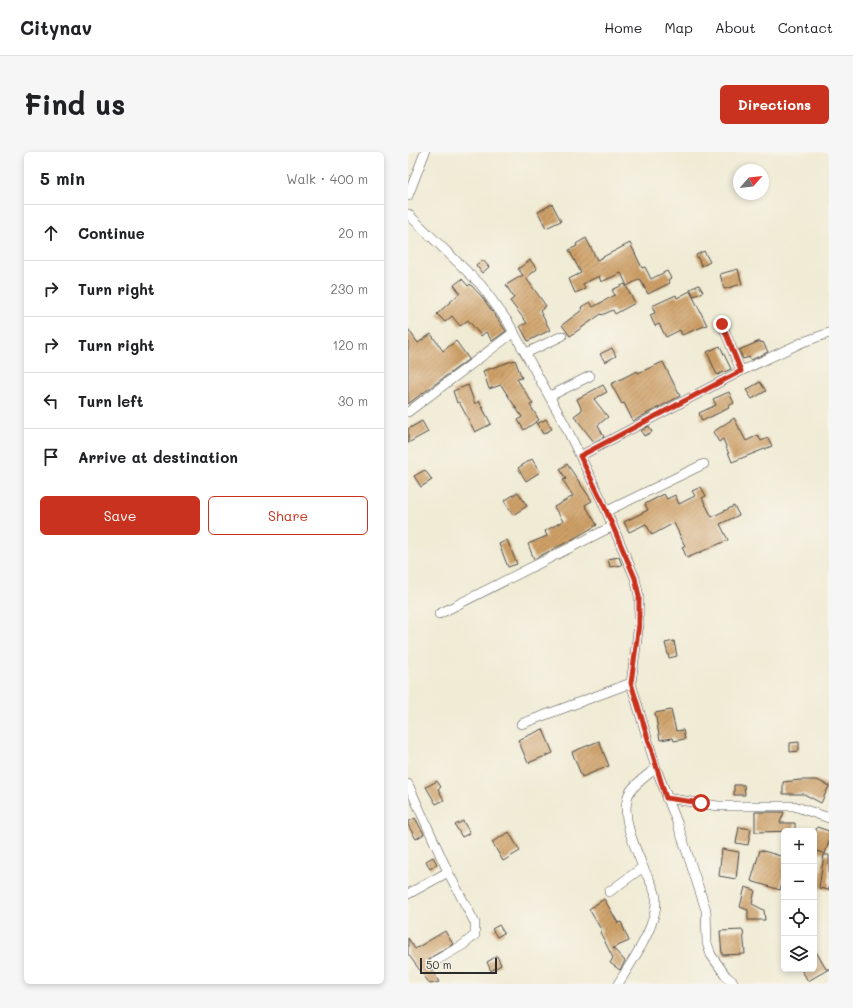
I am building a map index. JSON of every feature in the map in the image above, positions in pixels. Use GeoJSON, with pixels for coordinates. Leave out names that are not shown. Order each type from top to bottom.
{"type":"FeatureCollection","features":[{"type":"Feature","properties":{"kind":"street"},"geometry":{"type":"LineString","coordinates":[[408,196],[425,152]]}},
{"type":"Feature","properties":{"kind":"street"},"geometry":{"type":"LineString","coordinates":[[408,214],[481,285],[491,297],[514,332],[550,396],[607,511],[635,578],[639,596],[639,624],[631,683],[656,768],[666,798],[678,825],[706,910],[707,943],[712,955],[726,976],[733,982]]}},
{"type":"Feature","properties":{"kind":"street"},"geometry":{"type":"LineString","coordinates":[[722,324],[741,371]]}},
{"type":"Feature","properties":{"kind":"street"},"geometry":{"type":"LineString","coordinates":[[408,412],[514,332]]}},
{"type":"Feature","properties":{"kind":"street"},"geometry":{"type":"LineString","coordinates":[[580,456],[741,371],[803,342],[829,334]]}},
{"type":"Feature","properties":{"kind":"street"},"geometry":{"type":"LineString","coordinates":[[526,353],[562,336]]}},
{"type":"Feature","properties":{"kind":"street"},"geometry":{"type":"LineString","coordinates":[[550,396],[590,376]]}},
{"type":"Feature","properties":{"kind":"street"},"geometry":{"type":"LineString","coordinates":[[607,511],[704,464]]}},
{"type":"Feature","properties":{"kind":"street"},"geometry":{"type":"LineString","coordinates":[[439,614],[613,526]]}},
{"type":"Feature","properties":{"kind":"street"},"geometry":{"type":"LineString","coordinates":[[521,724],[631,683]]}},
{"type":"Feature","properties":{"kind":"street"},"geometry":{"type":"LineString","coordinates":[[618,984],[642,944],[654,914],[656,897],[629,829],[627,815],[628,796],[632,790],[656,768]]}},
{"type":"Feature","properties":{"kind":"street"},"geometry":{"type":"LineString","coordinates":[[408,784],[448,872],[475,923],[475,935],[463,945],[435,961]]}},
{"type":"Feature","properties":{"kind":"street"},"geometry":{"type":"LineString","coordinates":[[666,798],[718,806],[794,806],[829,818]]}},
{"type":"Feature","properties":{"kind":"street"},"geometry":{"type":"LineString","coordinates":[[609,892],[643,867]]}},
{"type":"Feature","properties":{"kind":"street"},"geometry":{"type":"LineString","coordinates":[[408,894],[448,872]]}},
{"type":"Feature","properties":{"kind":"building"},"geometry":{"type":"Polygon","coordinates":[[[552,204],[561,221],[546,228],[538,212],[552,204]]]}},
{"type":"Feature","properties":{"kind":"building"},"geometry":{"type":"Polygon","coordinates":[[[586,238],[597,260],[630,243],[642,268],[645,267],[651,279],[667,271],[671,278],[668,280],[670,283],[648,294],[640,279],[627,286],[621,273],[601,282],[599,276],[583,284],[585,289],[575,293],[569,279],[581,273],[569,250],[577,246],[576,244],[586,238]]]}},
{"type":"Feature","properties":{"kind":"building"},"geometry":{"type":"Polygon","coordinates":[[[704,251],[710,262],[702,266],[696,255],[704,251]]]}},
{"type":"Feature","properties":{"kind":"building"},"geometry":{"type":"Polygon","coordinates":[[[483,260],[489,267],[482,273],[476,265],[483,260]]]}},
{"type":"Feature","properties":{"kind":"building"},"geometry":{"type":"Polygon","coordinates":[[[530,260],[537,269],[526,278],[546,306],[540,311],[550,330],[528,341],[520,326],[527,323],[510,301],[514,298],[506,285],[523,275],[518,269],[530,260]]]}},
{"type":"Feature","properties":{"kind":"building"},"geometry":{"type":"Polygon","coordinates":[[[738,269],[742,284],[724,289],[720,274],[738,269]]]}},
{"type":"Feature","properties":{"kind":"building"},"geometry":{"type":"Polygon","coordinates":[[[462,279],[468,286],[470,284],[483,298],[506,331],[492,341],[486,332],[481,336],[468,320],[460,326],[452,316],[445,322],[437,314],[460,293],[454,285],[462,279]]]}},
{"type":"Feature","properties":{"kind":"building"},"geometry":{"type":"Polygon","coordinates":[[[625,284],[635,303],[615,314],[613,310],[602,315],[601,314],[570,336],[562,325],[582,310],[581,307],[590,302],[593,307],[615,295],[612,290],[625,284]]]}},
{"type":"Feature","properties":{"kind":"building"},"geometry":{"type":"Polygon","coordinates":[[[699,285],[703,292],[694,296],[690,289],[699,285]]]}},
{"type":"Feature","properties":{"kind":"building"},"geometry":{"type":"Polygon","coordinates":[[[690,291],[707,325],[682,335],[680,330],[666,337],[659,324],[655,326],[650,315],[655,313],[652,306],[676,295],[677,298],[690,291]]]}},
{"type":"Feature","properties":{"kind":"building"},"geometry":{"type":"Polygon","coordinates":[[[408,329],[418,343],[431,334],[443,351],[456,341],[469,359],[408,404],[408,329]]]}},
{"type":"Feature","properties":{"kind":"building"},"geometry":{"type":"Polygon","coordinates":[[[760,341],[761,343],[763,342],[768,352],[751,360],[749,357],[743,359],[739,350],[760,341]]]}},
{"type":"Feature","properties":{"kind":"building"},"geometry":{"type":"Polygon","coordinates":[[[720,346],[731,369],[717,375],[707,352],[720,346]]]}},
{"type":"Feature","properties":{"kind":"building"},"geometry":{"type":"Polygon","coordinates":[[[612,348],[616,356],[605,362],[600,354],[612,348]]]}},
{"type":"Feature","properties":{"kind":"building"},"geometry":{"type":"Polygon","coordinates":[[[515,360],[522,378],[517,379],[533,404],[530,405],[539,420],[524,430],[518,420],[522,417],[501,385],[489,389],[483,371],[515,360]]]}},
{"type":"Feature","properties":{"kind":"building"},"geometry":{"type":"Polygon","coordinates":[[[663,362],[680,396],[633,421],[624,403],[622,404],[611,384],[637,371],[638,373],[663,362]]]}},
{"type":"Feature","properties":{"kind":"building"},"geometry":{"type":"Polygon","coordinates":[[[760,382],[766,391],[752,399],[746,390],[760,382]]]}},
{"type":"Feature","properties":{"kind":"building"},"geometry":{"type":"Polygon","coordinates":[[[468,385],[475,404],[479,401],[491,424],[475,432],[459,402],[457,403],[453,391],[468,385]]]}},
{"type":"Feature","properties":{"kind":"building"},"geometry":{"type":"Polygon","coordinates":[[[603,385],[607,392],[594,399],[608,417],[598,425],[604,437],[594,442],[574,416],[582,410],[577,399],[603,385]]]}},
{"type":"Feature","properties":{"kind":"building"},"geometry":{"type":"Polygon","coordinates":[[[729,392],[734,403],[728,406],[729,408],[702,421],[699,413],[716,405],[713,399],[729,392]]]}},
{"type":"Feature","properties":{"kind":"building"},"geometry":{"type":"Polygon","coordinates":[[[734,418],[746,441],[758,435],[761,441],[768,438],[772,446],[732,462],[723,439],[719,442],[713,432],[734,418]]]}},
{"type":"Feature","properties":{"kind":"building"},"geometry":{"type":"Polygon","coordinates":[[[546,419],[552,429],[543,434],[537,424],[546,419]]]}},
{"type":"Feature","properties":{"kind":"building"},"geometry":{"type":"Polygon","coordinates":[[[422,421],[428,432],[408,443],[408,429],[422,421]]]}},
{"type":"Feature","properties":{"kind":"building"},"geometry":{"type":"Polygon","coordinates":[[[649,426],[652,432],[644,436],[641,431],[649,426]]]}},
{"type":"Feature","properties":{"kind":"building"},"geometry":{"type":"Polygon","coordinates":[[[532,459],[540,472],[526,481],[518,468],[532,459]]]}},
{"type":"Feature","properties":{"kind":"building"},"geometry":{"type":"Polygon","coordinates":[[[567,464],[592,501],[585,505],[597,525],[534,559],[528,544],[547,536],[545,531],[563,521],[554,507],[573,496],[563,480],[566,479],[560,469],[567,464]]]}},
{"type":"Feature","properties":{"kind":"building"},"geometry":{"type":"Polygon","coordinates":[[[425,470],[432,480],[421,487],[414,476],[425,470]]]}},
{"type":"Feature","properties":{"kind":"building"},"geometry":{"type":"Polygon","coordinates":[[[701,487],[706,496],[702,498],[712,517],[734,506],[739,515],[720,524],[728,540],[687,558],[682,547],[685,546],[674,523],[652,535],[646,524],[629,532],[624,522],[648,510],[645,504],[664,494],[667,499],[675,495],[679,504],[695,496],[692,491],[701,487]]]}},
{"type":"Feature","properties":{"kind":"building"},"geometry":{"type":"Polygon","coordinates":[[[518,492],[527,506],[513,515],[504,501],[518,492]]]}},
{"type":"Feature","properties":{"kind":"building"},"geometry":{"type":"Polygon","coordinates":[[[507,540],[517,564],[508,567],[499,544],[507,540]]]}},
{"type":"Feature","properties":{"kind":"building"},"geometry":{"type":"Polygon","coordinates":[[[619,557],[622,565],[610,567],[608,559],[619,557]]]}},
{"type":"Feature","properties":{"kind":"building"},"geometry":{"type":"Polygon","coordinates":[[[674,641],[677,656],[669,658],[665,643],[674,641]]]}},
{"type":"Feature","properties":{"kind":"building"},"geometry":{"type":"Polygon","coordinates":[[[671,710],[676,731],[683,730],[685,739],[674,741],[673,738],[660,740],[655,713],[671,710]]]}},
{"type":"Feature","properties":{"kind":"building"},"geometry":{"type":"Polygon","coordinates":[[[543,729],[553,753],[528,763],[518,740],[543,729]]]}},
{"type":"Feature","properties":{"kind":"building"},"geometry":{"type":"Polygon","coordinates":[[[599,741],[609,766],[582,777],[572,752],[599,741]]]}},
{"type":"Feature","properties":{"kind":"building"},"geometry":{"type":"Polygon","coordinates":[[[799,742],[799,751],[790,752],[790,743],[799,742]]]}},
{"type":"Feature","properties":{"kind":"building"},"geometry":{"type":"Polygon","coordinates":[[[817,780],[829,786],[821,803],[804,794],[783,794],[783,782],[817,780]]]}},
{"type":"Feature","properties":{"kind":"building"},"geometry":{"type":"Polygon","coordinates":[[[437,781],[441,787],[438,789],[444,800],[436,804],[426,787],[437,781]]]}},
{"type":"Feature","properties":{"kind":"building"},"geometry":{"type":"Polygon","coordinates":[[[734,785],[744,785],[745,795],[734,795],[734,785]]]}},
{"type":"Feature","properties":{"kind":"building"},"geometry":{"type":"Polygon","coordinates":[[[755,812],[784,812],[780,823],[795,823],[795,828],[781,828],[781,831],[755,832],[755,812]]]}},
{"type":"Feature","properties":{"kind":"building"},"geometry":{"type":"Polygon","coordinates":[[[415,818],[424,834],[416,839],[408,825],[408,822],[415,818]]]}},
{"type":"Feature","properties":{"kind":"building"},"geometry":{"type":"Polygon","coordinates":[[[463,821],[470,833],[462,837],[455,825],[463,821]]]}},
{"type":"Feature","properties":{"kind":"building"},"geometry":{"type":"Polygon","coordinates":[[[739,827],[751,829],[748,845],[736,843],[739,827]]]}},
{"type":"Feature","properties":{"kind":"building"},"geometry":{"type":"Polygon","coordinates":[[[817,828],[829,831],[829,841],[825,854],[817,851],[817,828]]]}},
{"type":"Feature","properties":{"kind":"building"},"geometry":{"type":"Polygon","coordinates":[[[509,832],[520,851],[503,861],[492,842],[509,832]]]}},
{"type":"Feature","properties":{"kind":"building"},"geometry":{"type":"Polygon","coordinates":[[[722,849],[739,852],[736,879],[719,876],[722,849]]]}},
{"type":"Feature","properties":{"kind":"building"},"geometry":{"type":"Polygon","coordinates":[[[760,850],[781,856],[780,890],[751,881],[760,850]]]}},
{"type":"Feature","properties":{"kind":"building"},"geometry":{"type":"Polygon","coordinates":[[[824,855],[829,855],[829,890],[819,888],[824,855]]]}},
{"type":"Feature","properties":{"kind":"building"},"geometry":{"type":"Polygon","coordinates":[[[433,857],[437,864],[430,869],[426,861],[433,857]]]}},
{"type":"Feature","properties":{"kind":"building"},"geometry":{"type":"Polygon","coordinates":[[[745,887],[755,890],[752,904],[764,910],[765,920],[748,920],[748,910],[740,907],[745,887]]]}},
{"type":"Feature","properties":{"kind":"building"},"geometry":{"type":"Polygon","coordinates":[[[604,899],[618,923],[621,922],[629,941],[613,948],[625,961],[620,970],[610,963],[613,958],[600,932],[602,931],[589,909],[604,899]]]}},
{"type":"Feature","properties":{"kind":"building"},"geometry":{"type":"Polygon","coordinates":[[[499,925],[504,933],[497,937],[492,929],[499,925]]]}},
{"type":"Feature","properties":{"kind":"building"},"geometry":{"type":"Polygon","coordinates":[[[743,930],[745,954],[722,955],[720,931],[743,930]]]}},
{"type":"Feature","properties":{"kind":"building"},"geometry":{"type":"Polygon","coordinates":[[[445,931],[453,944],[430,958],[428,963],[439,982],[430,984],[408,954],[408,938],[415,949],[445,931]]]}},
{"type":"Feature","properties":{"kind":"building"},"geometry":{"type":"Polygon","coordinates":[[[817,953],[826,969],[829,969],[808,981],[803,972],[817,972],[817,953]]]}},
{"type":"Feature","properties":{"kind":"building"},"geometry":{"type":"Polygon","coordinates":[[[497,956],[501,965],[491,971],[487,962],[497,956]]]}},
{"type":"Feature","properties":{"kind":"route"},"geometry":{"type":"LineString","coordinates":[[701,803],[666,798],[631,683],[639,624],[639,596],[635,578],[602,501],[580,456],[741,371],[722,324]]}}]}
